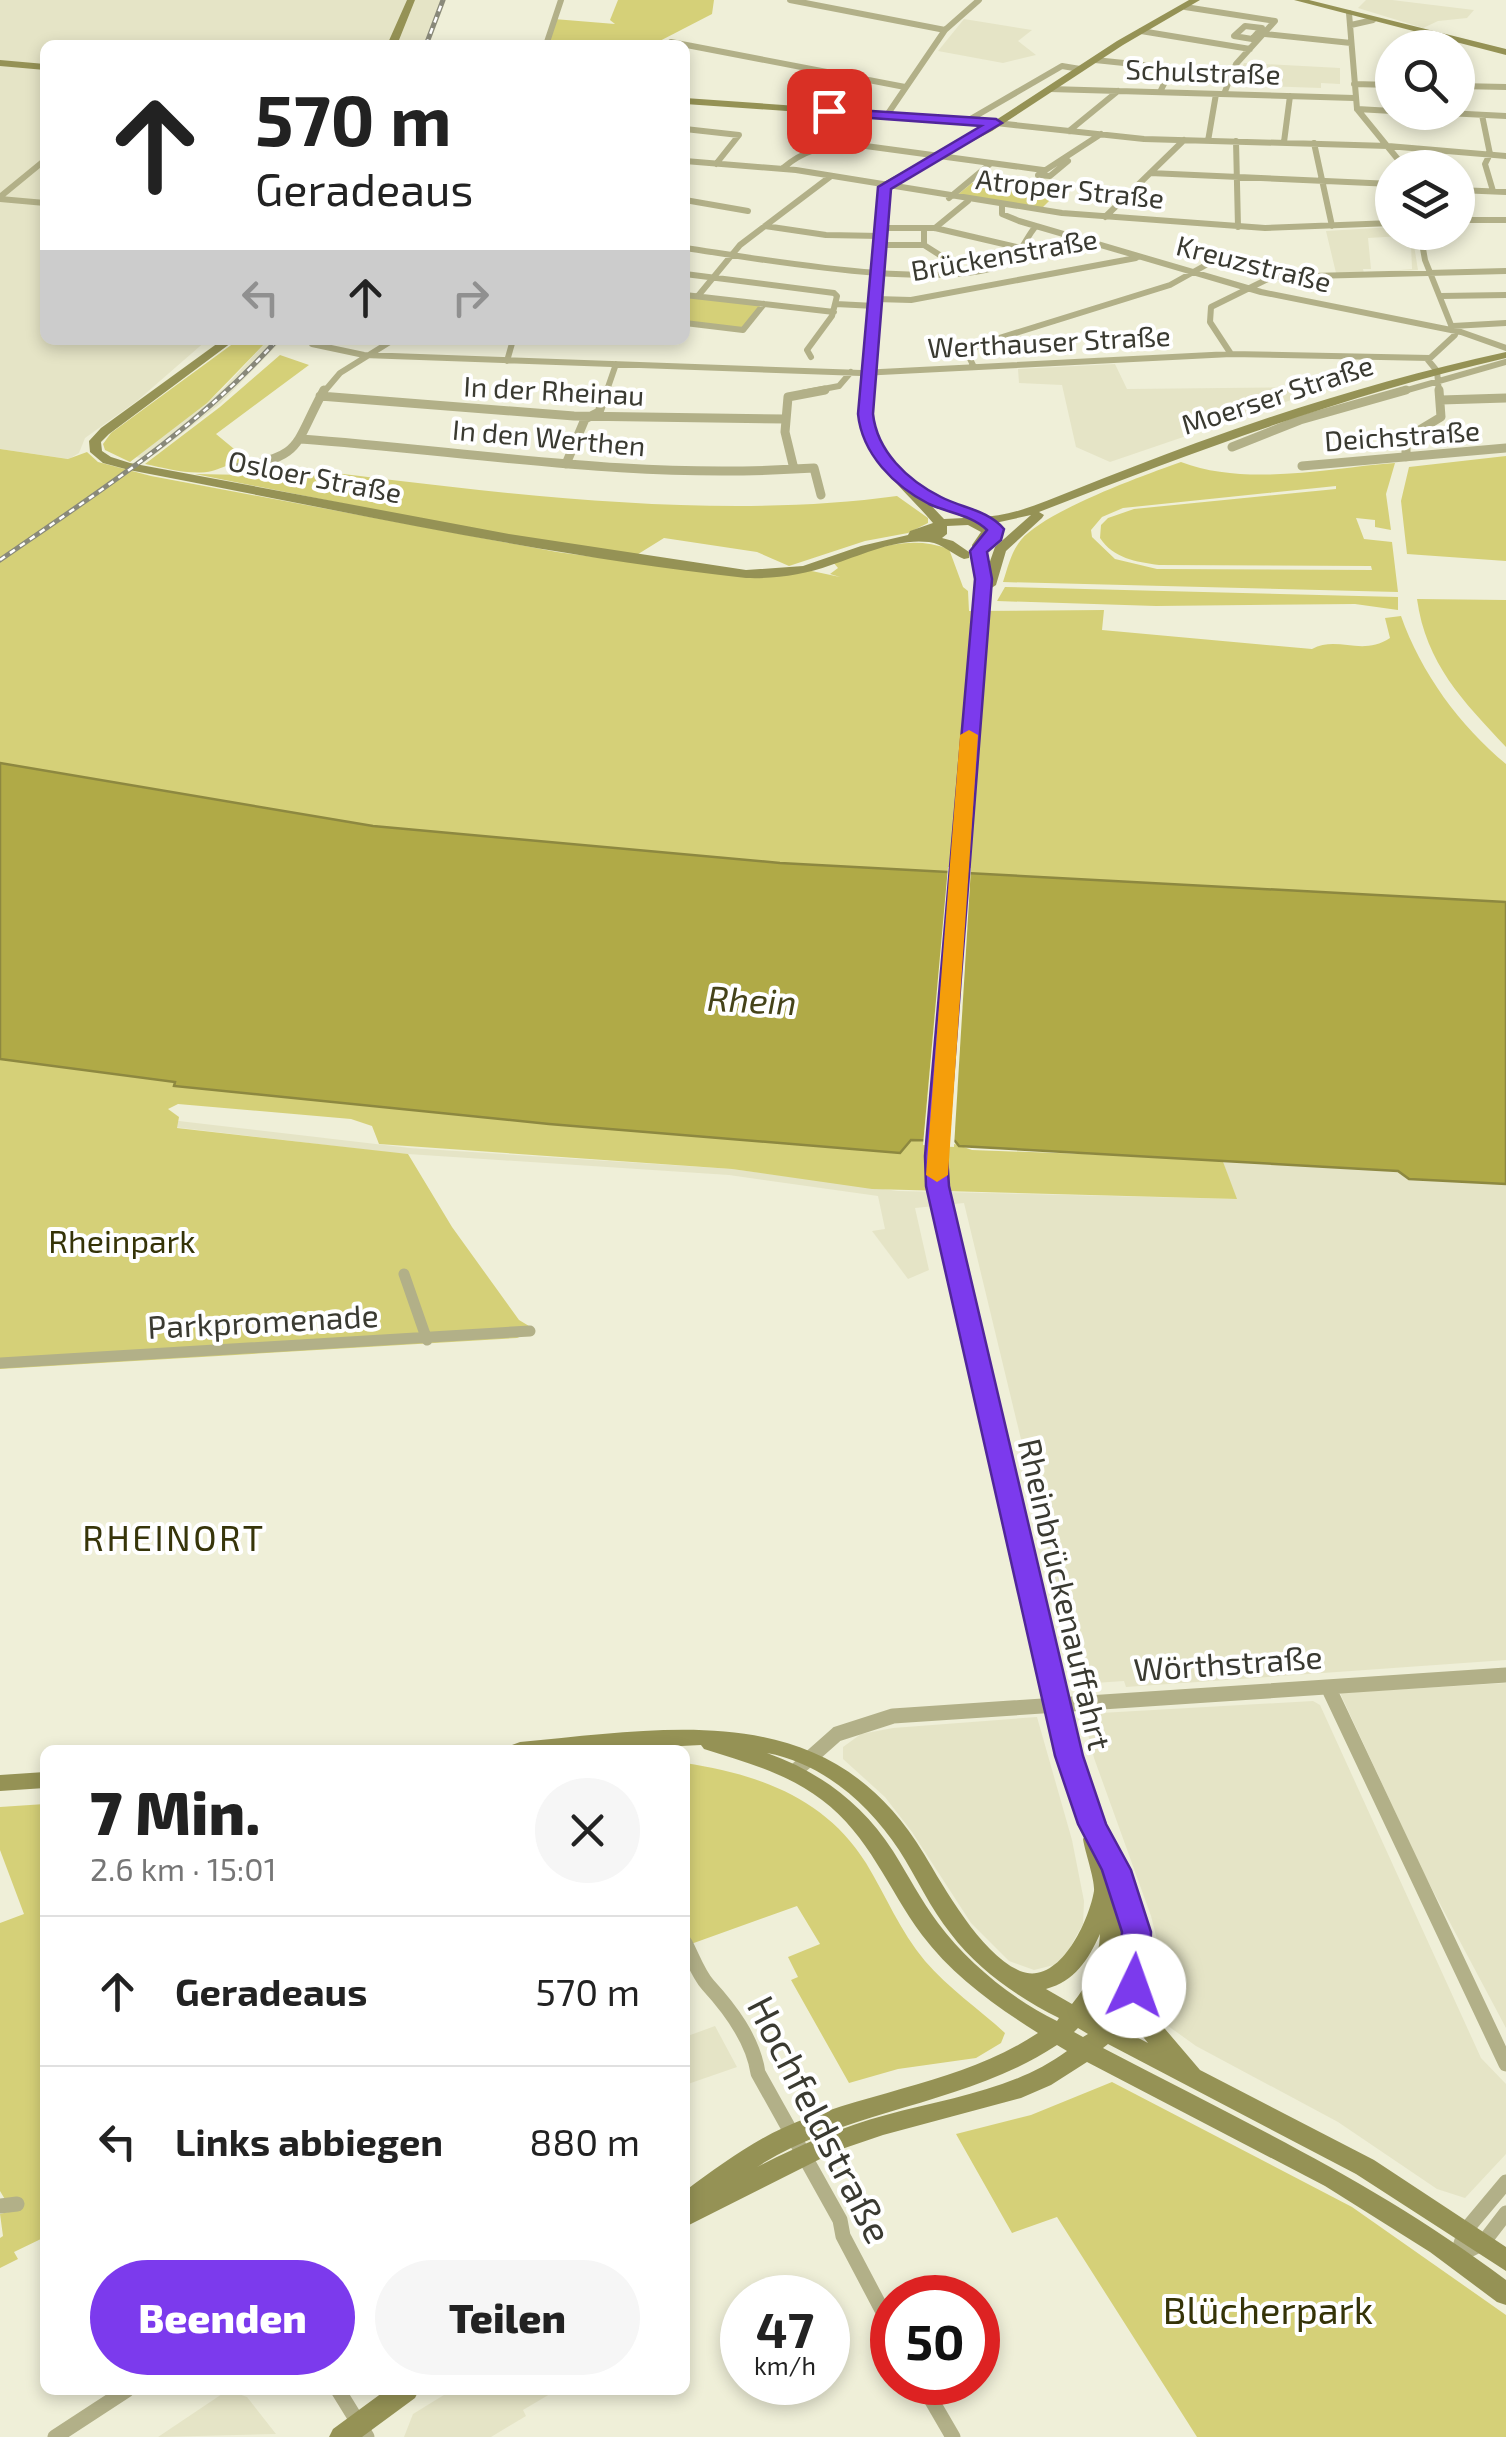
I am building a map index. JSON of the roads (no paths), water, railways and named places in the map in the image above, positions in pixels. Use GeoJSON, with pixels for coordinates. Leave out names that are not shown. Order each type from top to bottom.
{"type":"FeatureCollection","features":[{"type":"Feature","properties":{"kind":"main road"},"geometry":{"type":"LineString","coordinates":[[394,40],[411,0]]}},
{"type":"Feature","properties":{"kind":"main road"},"geometry":{"type":"LineString","coordinates":[[981,599],[984,574],[971,553],[940,533],[941,524],[898,482],[881,460],[868,433],[885,187],[1196,0]]}},
{"type":"Feature","properties":{"kind":"main road"},"geometry":{"type":"LineString","coordinates":[[1185,7],[1205,0]]}},
{"type":"Feature","properties":{"kind":"main road"},"geometry":{"type":"LineString","coordinates":[[1298,0],[1389,23]]}},
{"type":"Feature","properties":{"kind":"main road"},"geometry":{"type":"LineString","coordinates":[[1320,2],[1412,30]]}},
{"type":"Feature","properties":{"kind":"main road"},"geometry":{"type":"LineString","coordinates":[[1475,47],[1506,52]]}},
{"type":"Feature","properties":{"kind":"main road"},"geometry":{"type":"LineString","coordinates":[[0,63],[40,67]]}},
{"type":"Feature","properties":{"kind":"main road"},"geometry":{"type":"LineString","coordinates":[[690,101],[996,123]]}},
{"type":"Feature","properties":{"kind":"main road","name":"Osloer Straße"},"geometry":{"type":"LineString","coordinates":[[222,345],[105,431],[95,441],[96,452],[130,466],[462,531],[704,569],[748,574],[784,572],[879,545],[932,538],[971,553]]}},
{"type":"Feature","properties":{"kind":"main road","name":"Moerser Straße"},"geometry":{"type":"LineString","coordinates":[[970,521],[1022,514],[1246,428],[1506,355]]}},
{"type":"Feature","properties":{"kind":"main road"},"geometry":{"type":"LineString","coordinates":[[881,460],[932,500],[987,521],[996,529],[995,536],[971,553]]}},
{"type":"Feature","properties":{"kind":"main road","name":"Moerser Straße"},"geometry":{"type":"LineString","coordinates":[[981,599],[1000,550],[1009,539],[1068,496]]}},
{"type":"Feature","properties":{"kind":"main road"},"geometry":{"type":"LineString","coordinates":[[970,521],[988,531],[971,553]]}},
{"type":"Feature","properties":{"kind":"main road","name":"Osloer Straße"},"geometry":{"type":"LineString","coordinates":[[704,569],[791,567],[867,542],[970,521]]}},
{"type":"Feature","properties":{"kind":"main road","name":"Rheinbrückenauffahrt"},"geometry":{"type":"LineString","coordinates":[[981,599],[936,1156],[940,1202],[1059,1715],[1092,1824],[1104,1891],[1111,1948],[1096,1990],[1067,2024]]}},
{"type":"Feature","properties":{"kind":"main road"},"geometry":{"type":"LineString","coordinates":[[598,1745],[692,1739],[768,1761],[801,1764],[844,1776],[877,1804],[960,1930],[990,1961],[1067,2024]]}},
{"type":"Feature","properties":{"kind":"main road"},"geometry":{"type":"LineString","coordinates":[[801,1764],[867,1830],[940,1943],[1008,2002],[1067,2024],[1351,2186],[1506,2260]]}},
{"type":"Feature","properties":{"kind":"main road"},"geometry":{"type":"LineString","coordinates":[[0,1784],[40,1780]]}},
{"type":"Feature","properties":{"kind":"main road","name":"Rheinbrückenauffahrt"},"geometry":{"type":"LineString","coordinates":[[1092,1824],[1117,1870],[1136,1932],[1134,1986],[1121,2014],[1097,2040]]}},
{"type":"Feature","properties":{"kind":"main road"},"geometry":{"type":"LineString","coordinates":[[1014,1979],[1039,1982],[1060,1974],[1073,1962],[1088,1942],[1104,1891]]}},
{"type":"Feature","properties":{"kind":"main road"},"geometry":{"type":"LineString","coordinates":[[1134,1986],[1133,2009],[1138,2021],[1171,2049],[1194,2079]]}},
{"type":"Feature","properties":{"kind":"main road"},"geometry":{"type":"LineString","coordinates":[[690,2201],[860,2109],[968,2080],[1067,2024]]}},
{"type":"Feature","properties":{"kind":"main road"},"geometry":{"type":"LineString","coordinates":[[690,2214],[797,2145],[998,2098],[1033,2085],[1097,2040]]}},
{"type":"Feature","properties":{"kind":"main road"},"geometry":{"type":"LineString","coordinates":[[1097,2040],[1194,2079],[1365,2167],[1468,2243],[1506,2294]]}},
{"type":"Feature","properties":{"kind":"main road"},"geometry":{"type":"LineString","coordinates":[[356,2433],[400,2395]]}},
{"type":"Feature","properties":{"kind":"street"},"geometry":{"type":"LineString","coordinates":[[548,40],[561,0]]}},
{"type":"Feature","properties":{"kind":"street"},"geometry":{"type":"LineString","coordinates":[[790,0],[945,30]]}},
{"type":"Feature","properties":{"kind":"street"},"geometry":{"type":"LineString","coordinates":[[887,115],[945,30],[978,0]]}},
{"type":"Feature","properties":{"kind":"street"},"geometry":{"type":"LineString","coordinates":[[1185,7],[1274,21],[1232,72],[1220,94],[1208,141]]}},
{"type":"Feature","properties":{"kind":"street"},"geometry":{"type":"LineString","coordinates":[[1352,12],[1357,109],[1391,150]]}},
{"type":"Feature","properties":{"kind":"street"},"geometry":{"type":"LineString","coordinates":[[1141,31],[1250,49]]}},
{"type":"Feature","properties":{"kind":"street"},"geometry":{"type":"LineString","coordinates":[[1264,34],[1352,42]]}},
{"type":"Feature","properties":{"kind":"street"},"geometry":{"type":"LineString","coordinates":[[690,45],[904,87]]}},
{"type":"Feature","properties":{"kind":"street"},"geometry":{"type":"LineString","coordinates":[[1095,60],[1172,68],[1160,92]]}},
{"type":"Feature","properties":{"kind":"street"},"geometry":{"type":"LineString","coordinates":[[967,121],[1062,66],[1080,69]]}},
{"type":"Feature","properties":{"kind":"street"},"geometry":{"type":"LineString","coordinates":[[1354,84],[1375,84]]}},
{"type":"Feature","properties":{"kind":"street"},"geometry":{"type":"LineString","coordinates":[[1475,86],[1506,86]]}},
{"type":"Feature","properties":{"kind":"street","name":"Schulstraße"},"geometry":{"type":"LineString","coordinates":[[1050,89],[1354,98]]}},
{"type":"Feature","properties":{"kind":"street"},"geometry":{"type":"LineString","coordinates":[[1070,131],[1118,92]]}},
{"type":"Feature","properties":{"kind":"street"},"geometry":{"type":"LineString","coordinates":[[1284,142],[1290,96]]}},
{"type":"Feature","properties":{"kind":"street"},"geometry":{"type":"LineString","coordinates":[[1357,109],[1375,110]]}},
{"type":"Feature","properties":{"kind":"street"},"geometry":{"type":"LineString","coordinates":[[843,145],[853,112]]}},
{"type":"Feature","properties":{"kind":"street"},"geometry":{"type":"LineString","coordinates":[[1475,115],[1506,116]]}},
{"type":"Feature","properties":{"kind":"street"},"geometry":{"type":"LineString","coordinates":[[1482,115],[1493,192]]}},
{"type":"Feature","properties":{"kind":"street"},"geometry":{"type":"LineString","coordinates":[[996,123],[1184,140],[1388,146],[1506,156]]}},
{"type":"Feature","properties":{"kind":"street"},"geometry":{"type":"LineString","coordinates":[[690,129],[739,135],[716,164]]}},
{"type":"Feature","properties":{"kind":"street"},"geometry":{"type":"LineString","coordinates":[[783,168],[804,154],[843,145],[894,145],[1043,170],[1101,134]]}},
{"type":"Feature","properties":{"kind":"street"},"geometry":{"type":"LineString","coordinates":[[1105,217],[1184,140]]}},
{"type":"Feature","properties":{"kind":"street"},"geometry":{"type":"LineString","coordinates":[[1236,142],[1238,227]]}},
{"type":"Feature","properties":{"kind":"street"},"geometry":{"type":"LineString","coordinates":[[1314,143],[1332,226]]}},
{"type":"Feature","properties":{"kind":"street"},"geometry":{"type":"LineString","coordinates":[[0,198],[40,164]]}},
{"type":"Feature","properties":{"kind":"street","name":"Atroper Straße"},"geometry":{"type":"LineString","coordinates":[[690,164],[783,168],[968,201],[1105,217],[1238,227],[1375,224]]}},
{"type":"Feature","properties":{"kind":"street"},"geometry":{"type":"LineString","coordinates":[[949,198],[990,164]]}},
{"type":"Feature","properties":{"kind":"street"},"geometry":{"type":"LineString","coordinates":[[1150,173],[1375,183]]}},
{"type":"Feature","properties":{"kind":"street"},"geometry":{"type":"LineString","coordinates":[[698,296],[764,226],[831,176]]}},
{"type":"Feature","properties":{"kind":"street"},"geometry":{"type":"LineString","coordinates":[[1475,191],[1506,192]]}},
{"type":"Feature","properties":{"kind":"street"},"geometry":{"type":"LineString","coordinates":[[0,198],[40,202]]}},
{"type":"Feature","properties":{"kind":"street"},"geometry":{"type":"LineString","coordinates":[[690,201],[748,212]]}},
{"type":"Feature","properties":{"kind":"street"},"geometry":{"type":"LineString","coordinates":[[935,228],[968,201]]}},
{"type":"Feature","properties":{"kind":"street","name":"Kreuzstraße"},"geometry":{"type":"LineString","coordinates":[[1002,206],[1002,214],[1036,226],[1245,287],[1454,328],[1506,355]]}},
{"type":"Feature","properties":{"kind":"street"},"geometry":{"type":"LineString","coordinates":[[1475,220],[1506,220]]}},
{"type":"Feature","properties":{"kind":"street"},"geometry":{"type":"LineString","coordinates":[[764,226],[826,235],[881,236],[935,228],[1020,248]]}},
{"type":"Feature","properties":{"kind":"street"},"geometry":{"type":"LineString","coordinates":[[690,249],[880,270],[968,272],[1002,265],[1036,226]]}},
{"type":"Feature","properties":{"kind":"street"},"geometry":{"type":"LineString","coordinates":[[924,229],[924,245]]}},
{"type":"Feature","properties":{"kind":"street"},"geometry":{"type":"LineString","coordinates":[[881,236],[924,245],[988,286]]}},
{"type":"Feature","properties":{"kind":"street"},"geometry":{"type":"LineString","coordinates":[[1406,457],[1406,438],[1440,416],[1437,376],[1429,365],[1430,358],[1445,346],[1454,328],[1427,273],[1423,250]]}},
{"type":"Feature","properties":{"kind":"street"},"geometry":{"type":"LineString","coordinates":[[974,367],[969,357],[977,344],[1155,290],[1224,255]]}},
{"type":"Feature","properties":{"kind":"street","name":"Brückenstraße"},"geometry":{"type":"LineString","coordinates":[[690,295],[835,308],[911,300],[1140,257]]}},
{"type":"Feature","properties":{"kind":"street"},"geometry":{"type":"LineString","coordinates":[[1230,354],[1210,322],[1211,307],[1272,277],[1506,271]]}},
{"type":"Feature","properties":{"kind":"street"},"geometry":{"type":"LineString","coordinates":[[690,274],[838,296],[835,308],[807,350],[811,356]]}},
{"type":"Feature","properties":{"kind":"street"},"geometry":{"type":"LineString","coordinates":[[1441,296],[1506,295]]}},
{"type":"Feature","properties":{"kind":"street"},"geometry":{"type":"LineString","coordinates":[[690,324],[743,330],[764,304]]}},
{"type":"Feature","properties":{"kind":"street"},"geometry":{"type":"LineString","coordinates":[[1454,328],[1506,323]]}},
{"type":"Feature","properties":{"kind":"street","name":"Werthauser Straße"},"geometry":{"type":"LineString","coordinates":[[317,345],[364,355],[851,372],[1230,354],[1430,358]]}},
{"type":"Feature","properties":{"kind":"street"},"geometry":{"type":"LineString","coordinates":[[234,468],[281,458],[300,439],[329,382],[383,345]]}},
{"type":"Feature","properties":{"kind":"street"},"geometry":{"type":"LineString","coordinates":[[508,361],[512,345]]}},
{"type":"Feature","properties":{"kind":"street"},"geometry":{"type":"LineString","coordinates":[[566,464],[585,419],[600,412],[616,364]]}},
{"type":"Feature","properties":{"kind":"street"},"geometry":{"type":"LineString","coordinates":[[821,495],[814,468],[794,469],[786,419],[791,394],[834,390],[846,382],[851,372]]}},
{"type":"Feature","properties":{"kind":"street"},"geometry":{"type":"LineString","coordinates":[[1232,447],[1300,420],[1437,376]]}},
{"type":"Feature","properties":{"kind":"street","name":"In der Rheinau"},"geometry":{"type":"LineString","coordinates":[[320,396],[592,416],[786,419]]}},
{"type":"Feature","properties":{"kind":"street"},"geometry":{"type":"LineString","coordinates":[[1441,400],[1506,398]]}},
{"type":"Feature","properties":{"kind":"street","name":"In den Werthen"},"geometry":{"type":"LineString","coordinates":[[300,439],[566,464],[686,471],[794,469]]}},
{"type":"Feature","properties":{"kind":"street","name":"Deichstraße"},"geometry":{"type":"LineString","coordinates":[[1302,466],[1506,448]]}},
{"type":"Feature","properties":{"kind":"street"},"geometry":{"type":"LineString","coordinates":[[404,1274],[427,1340]]}},
{"type":"Feature","properties":{"kind":"street","name":"Parkpromenade"},"geometry":{"type":"LineString","coordinates":[[0,1363],[530,1331]]}},
{"type":"Feature","properties":{"kind":"street","name":"Wörthstraße"},"geometry":{"type":"LineString","coordinates":[[801,1764],[852,1724],[893,1716],[1506,1675]]}},
{"type":"Feature","properties":{"kind":"street"},"geometry":{"type":"LineString","coordinates":[[1329,1689],[1506,2064]]}},
{"type":"Feature","properties":{"kind":"street","name":"Hochfeldstraße"},"geometry":{"type":"LineString","coordinates":[[690,1953],[706,1983],[724,1999],[797,2145],[840,2220],[843,2236],[870,2287]]}},
{"type":"Feature","properties":{"kind":"street"},"geometry":{"type":"LineString","coordinates":[[1468,2243],[1506,2182]]}},
{"type":"Feature","properties":{"kind":"street"},"geometry":{"type":"LineString","coordinates":[[1468,2243],[1506,2213]]}},
{"type":"Feature","properties":{"kind":"street"},"geometry":{"type":"LineString","coordinates":[[55,2437],[119,2395]]}},
{"type":"Feature","properties":{"kind":"street"},"geometry":{"type":"LineString","coordinates":[[340,2395],[356,2433]]}},
{"type":"Feature","properties":{"kind":"street"},"geometry":{"type":"LineString","coordinates":[[931,2405],[944,2434]]}},
{"type":"Feature","properties":{"kind":"water","name":"Rhein"},"geometry":{"type":"Polygon","coordinates":[[[0,763],[373,826],[780,863],[1506,902],[1506,1184],[1409,1179],[1398,1171],[959,1146],[955,1141],[911,1140],[900,1153],[549,1124],[174,1086],[175,1082],[0,1059],[0,763]]]}},
{"type":"Feature","properties":{"kind":"railway"},"geometry":{"type":"LineString","coordinates":[[428,40],[443,0]]}},
{"type":"Feature","properties":{"kind":"railway"},"geometry":{"type":"LineString","coordinates":[[0,560],[180,431],[272,345]]}},
{"type":"Feature","properties":{"kind":"district","name":"RHEINORT"},"geometry":{"type":"Point","coordinates":[174,1537]}},
{"type":"Feature","properties":{"kind":"park label","name":"Rheinpark"},"geometry":{"type":"Point","coordinates":[122,1240]}},
{"type":"Feature","properties":{"kind":"park label","name":"Blücherpark"},"geometry":{"type":"Point","coordinates":[1268,2309]}}]}
